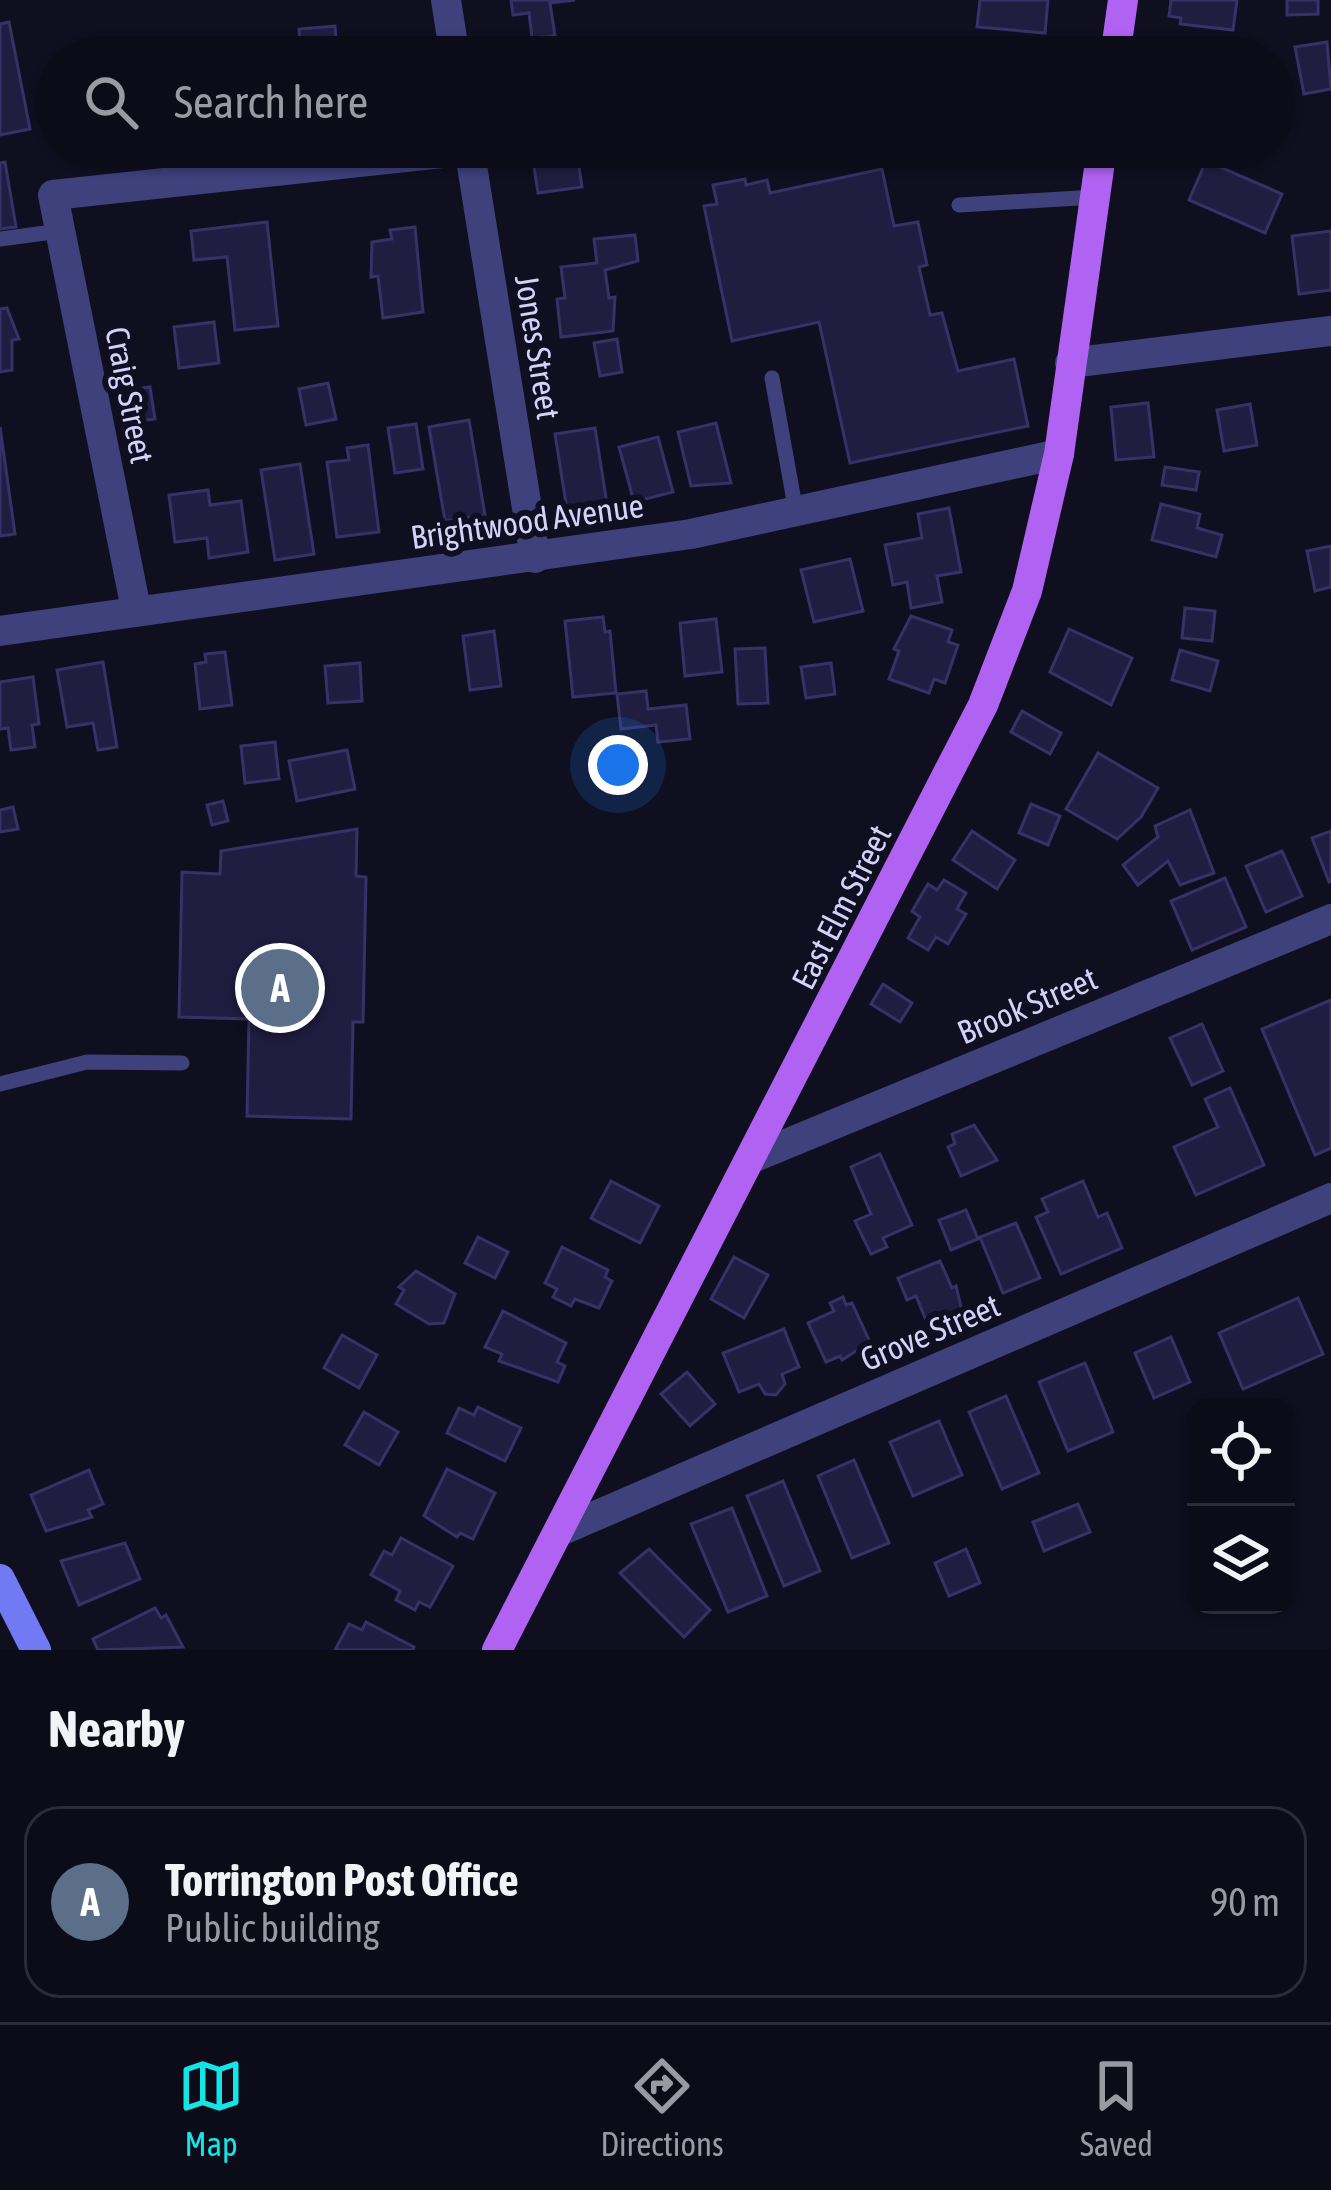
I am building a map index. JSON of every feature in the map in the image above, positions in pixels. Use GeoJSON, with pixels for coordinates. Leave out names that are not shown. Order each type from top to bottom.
{"type":"FeatureCollection","features":[{"type":"Feature","properties":{"kind":"main road"},"geometry":{"type":"LineString","coordinates":[[1118,36],[1123,0]]}},
{"type":"Feature","properties":{"kind":"main road","name":"East Elm Street"},"geometry":{"type":"LineString","coordinates":[[496,1650],[983,705],[1027,591],[1059,454],[1099,168]]}},
{"type":"Feature","properties":{"kind":"street"},"geometry":{"type":"LineString","coordinates":[[446,0],[452,36]]}},
{"type":"Feature","properties":{"kind":"street","name":"Craig Street"},"geometry":{"type":"LineString","coordinates":[[136,609],[53,196],[296,168]]}},
{"type":"Feature","properties":{"kind":"street","name":"Jones Street"},"geometry":{"type":"LineString","coordinates":[[472,168],[535,558]]}},
{"type":"Feature","properties":{"kind":"street"},"geometry":{"type":"LineString","coordinates":[[1070,364],[1331,331]]}},
{"type":"Feature","properties":{"kind":"street","name":"Brightwood Avenue"},"geometry":{"type":"LineString","coordinates":[[0,631],[535,558],[796,512],[1059,454]]}},
{"type":"Feature","properties":{"kind":"street","name":"Brook Street"},"geometry":{"type":"LineString","coordinates":[[751,1159],[1331,919]]}},
{"type":"Feature","properties":{"kind":"street","name":"Grove Street"},"geometry":{"type":"LineString","coordinates":[[558,1532],[1331,1198]]}},
{"type":"Feature","properties":{"kind":"street"},"geometry":{"type":"LineString","coordinates":[[0,1579],[36,1650]]}},
{"type":"Feature","properties":{"kind":"lane"},"geometry":{"type":"LineString","coordinates":[[959,205],[1095,197]]}},
{"type":"Feature","properties":{"kind":"lane"},"geometry":{"type":"LineString","coordinates":[[0,239],[60,231]]}},
{"type":"Feature","properties":{"kind":"lane"},"geometry":{"type":"LineString","coordinates":[[772,378],[796,512]]}},
{"type":"Feature","properties":{"kind":"lane"},"geometry":{"type":"LineString","coordinates":[[0,1084],[87,1062],[182,1063]]}},
{"type":"Feature","properties":{"kind":"building"},"geometry":{"type":"Polygon","coordinates":[[[511,0],[575,0],[550,3],[555,36],[532,36],[529,13],[513,15],[511,0]]]}},
{"type":"Feature","properties":{"kind":"building"},"geometry":{"type":"Polygon","coordinates":[[[980,0],[1048,0],[1045,33],[977,27],[980,0]]]}},
{"type":"Feature","properties":{"kind":"building"},"geometry":{"type":"Polygon","coordinates":[[[1171,0],[1237,0],[1233,30],[1180,24],[1181,18],[1169,16],[1171,0]]]}},
{"type":"Feature","properties":{"kind":"building"},"geometry":{"type":"Polygon","coordinates":[[[1287,0],[1318,0],[1318,14],[1287,15],[1287,0]]]}},
{"type":"Feature","properties":{"kind":"building"},"geometry":{"type":"Polygon","coordinates":[[[9,22],[30,129],[0,135],[0,24],[9,22]]]}},
{"type":"Feature","properties":{"kind":"building"},"geometry":{"type":"Polygon","coordinates":[[[335,26],[336,36],[300,36],[299,29],[335,26]]]}},
{"type":"Feature","properties":{"kind":"building"},"geometry":{"type":"Polygon","coordinates":[[[1327,42],[1331,89],[1304,94],[1295,47],[1327,42]]]}},
{"type":"Feature","properties":{"kind":"building"},"geometry":{"type":"Polygon","coordinates":[[[5,162],[16,227],[0,229],[0,163],[5,162]]]}},
{"type":"Feature","properties":{"kind":"building"},"geometry":{"type":"Polygon","coordinates":[[[534,168],[579,168],[582,187],[538,193],[534,168]]]}},
{"type":"Feature","properties":{"kind":"building"},"geometry":{"type":"Polygon","coordinates":[[[1203,168],[1222,168],[1282,194],[1265,233],[1189,200],[1203,168]]]}},
{"type":"Feature","properties":{"kind":"building"},"geometry":{"type":"Polygon","coordinates":[[[882,169],[894,226],[918,222],[927,265],[919,267],[930,315],[942,313],[958,371],[1014,359],[1028,426],[850,463],[819,322],[732,341],[704,206],[717,204],[713,185],[767,180],[770,193],[882,169]]]}},
{"type":"Feature","properties":{"kind":"building"},"geometry":{"type":"Polygon","coordinates":[[[267,222],[278,326],[235,330],[227,257],[194,260],[191,231],[267,222]]]}},
{"type":"Feature","properties":{"kind":"building"},"geometry":{"type":"Polygon","coordinates":[[[415,227],[423,312],[383,318],[378,276],[371,277],[372,242],[392,239],[390,230],[415,227]]]}},
{"type":"Feature","properties":{"kind":"building"},"geometry":{"type":"Polygon","coordinates":[[[1331,231],[1331,290],[1299,294],[1292,236],[1331,231]]]}},
{"type":"Feature","properties":{"kind":"building"},"geometry":{"type":"Polygon","coordinates":[[[635,235],[638,261],[605,270],[609,298],[615,297],[613,331],[561,337],[557,299],[565,298],[561,267],[597,263],[594,239],[635,235]]]}},
{"type":"Feature","properties":{"kind":"building"},"geometry":{"type":"Polygon","coordinates":[[[7,308],[19,339],[12,340],[12,370],[0,372],[0,309],[7,308]]]}},
{"type":"Feature","properties":{"kind":"building"},"geometry":{"type":"Polygon","coordinates":[[[214,322],[219,363],[179,368],[174,327],[214,322]]]}},
{"type":"Feature","properties":{"kind":"building"},"geometry":{"type":"Polygon","coordinates":[[[617,339],[622,372],[600,376],[594,343],[617,339]]]}},
{"type":"Feature","properties":{"kind":"building"},"geometry":{"type":"Polygon","coordinates":[[[328,383],[336,419],[306,425],[299,389],[328,383]]]}},
{"type":"Feature","properties":{"kind":"building"},"geometry":{"type":"Polygon","coordinates":[[[150,387],[155,419],[124,423],[120,391],[150,387]]]}},
{"type":"Feature","properties":{"kind":"building"},"geometry":{"type":"Polygon","coordinates":[[[1148,403],[1154,457],[1116,460],[1111,407],[1148,403]]]}},
{"type":"Feature","properties":{"kind":"building"},"geometry":{"type":"Polygon","coordinates":[[[1250,404],[1257,445],[1224,451],[1217,410],[1250,404]]]}},
{"type":"Feature","properties":{"kind":"building"},"geometry":{"type":"Polygon","coordinates":[[[469,420],[485,515],[445,521],[429,427],[469,420]]]}},
{"type":"Feature","properties":{"kind":"building"},"geometry":{"type":"Polygon","coordinates":[[[716,423],[731,483],[691,486],[678,432],[716,423]]]}},
{"type":"Feature","properties":{"kind":"building"},"geometry":{"type":"Polygon","coordinates":[[[416,424],[423,469],[395,473],[388,428],[416,424]]]}},
{"type":"Feature","properties":{"kind":"building"},"geometry":{"type":"Polygon","coordinates":[[[0,427],[15,534],[0,536],[0,427]]]}},
{"type":"Feature","properties":{"kind":"building"},"geometry":{"type":"Polygon","coordinates":[[[595,428],[608,510],[568,516],[555,434],[595,428]]]}},
{"type":"Feature","properties":{"kind":"building"},"geometry":{"type":"Polygon","coordinates":[[[658,437],[673,492],[634,502],[619,447],[658,437]]]}},
{"type":"Feature","properties":{"kind":"building"},"geometry":{"type":"Polygon","coordinates":[[[368,445],[379,532],[337,537],[327,462],[349,460],[347,448],[368,445]]]}},
{"type":"Feature","properties":{"kind":"building"},"geometry":{"type":"Polygon","coordinates":[[[300,464],[314,554],[275,560],[261,470],[300,464]]]}},
{"type":"Feature","properties":{"kind":"building"},"geometry":{"type":"Polygon","coordinates":[[[1165,467],[1199,472],[1196,490],[1162,485],[1165,467]]]}},
{"type":"Feature","properties":{"kind":"building"},"geometry":{"type":"Polygon","coordinates":[[[208,490],[210,505],[241,501],[248,552],[209,558],[207,538],[175,542],[169,495],[208,490]]]}},
{"type":"Feature","properties":{"kind":"building"},"geometry":{"type":"Polygon","coordinates":[[[1161,504],[1200,514],[1197,528],[1222,535],[1216,557],[1152,540],[1161,504]]]}},
{"type":"Feature","properties":{"kind":"building"},"geometry":{"type":"Polygon","coordinates":[[[949,508],[961,572],[937,576],[942,602],[911,608],[907,582],[893,585],[885,545],[922,538],[918,514],[949,508]]]}},
{"type":"Feature","properties":{"kind":"building"},"geometry":{"type":"Polygon","coordinates":[[[1331,546],[1331,587],[1315,591],[1307,551],[1331,546]]]}},
{"type":"Feature","properties":{"kind":"building"},"geometry":{"type":"Polygon","coordinates":[[[850,559],[863,611],[814,622],[801,570],[850,559]]]}},
{"type":"Feature","properties":{"kind":"building"},"geometry":{"type":"Polygon","coordinates":[[[1185,608],[1215,611],[1212,641],[1182,638],[1185,608]]]}},
{"type":"Feature","properties":{"kind":"building"},"geometry":{"type":"Polygon","coordinates":[[[911,616],[952,630],[948,642],[958,645],[945,683],[934,679],[929,693],[889,679],[899,651],[894,649],[911,616]]]}},
{"type":"Feature","properties":{"kind":"building"},"geometry":{"type":"Polygon","coordinates":[[[603,617],[605,632],[610,631],[616,693],[573,697],[565,621],[603,617]]]}},
{"type":"Feature","properties":{"kind":"building"},"geometry":{"type":"Polygon","coordinates":[[[716,619],[722,672],[685,676],[680,623],[716,619]]]}},
{"type":"Feature","properties":{"kind":"building"},"geometry":{"type":"Polygon","coordinates":[[[1069,629],[1132,658],[1111,705],[1050,672],[1069,629]]]}},
{"type":"Feature","properties":{"kind":"building"},"geometry":{"type":"Polygon","coordinates":[[[494,631],[501,686],[470,690],[463,636],[494,631]]]}},
{"type":"Feature","properties":{"kind":"building"},"geometry":{"type":"Polygon","coordinates":[[[765,648],[768,703],[738,704],[735,649],[765,648]]]}},
{"type":"Feature","properties":{"kind":"building"},"geometry":{"type":"Polygon","coordinates":[[[1180,650],[1218,661],[1210,691],[1172,680],[1180,650]]]}},
{"type":"Feature","properties":{"kind":"building"},"geometry":{"type":"Polygon","coordinates":[[[225,652],[232,705],[200,709],[195,664],[206,662],[205,654],[225,652]]]}},
{"type":"Feature","properties":{"kind":"building"},"geometry":{"type":"Polygon","coordinates":[[[103,662],[117,747],[98,750],[93,723],[67,727],[57,670],[103,662]]]}},
{"type":"Feature","properties":{"kind":"building"},"geometry":{"type":"Polygon","coordinates":[[[360,663],[362,701],[328,703],[325,666],[360,663]]]}},
{"type":"Feature","properties":{"kind":"building"},"geometry":{"type":"Polygon","coordinates":[[[831,663],[835,694],[806,698],[801,667],[831,663]]]}},
{"type":"Feature","properties":{"kind":"building"},"geometry":{"type":"Polygon","coordinates":[[[33,677],[39,724],[32,725],[35,747],[11,750],[8,728],[0,729],[0,682],[33,677]]]}},
{"type":"Feature","properties":{"kind":"building"},"geometry":{"type":"Polygon","coordinates":[[[646,691],[648,709],[686,705],[690,739],[658,742],[656,725],[621,729],[617,694],[646,691]]]}},
{"type":"Feature","properties":{"kind":"building"},"geometry":{"type":"Polygon","coordinates":[[[1022,711],[1061,733],[1050,754],[1011,732],[1022,711]]]}},
{"type":"Feature","properties":{"kind":"building"},"geometry":{"type":"Polygon","coordinates":[[[275,742],[279,779],[245,783],[241,746],[275,742]]]}},
{"type":"Feature","properties":{"kind":"building"},"geometry":{"type":"Polygon","coordinates":[[[347,750],[355,789],[297,801],[289,761],[347,750]]]}},
{"type":"Feature","properties":{"kind":"building"},"geometry":{"type":"Polygon","coordinates":[[[1098,753],[1158,788],[1141,817],[1117,839],[1066,809],[1098,753]]]}},
{"type":"Feature","properties":{"kind":"building"},"geometry":{"type":"Polygon","coordinates":[[[223,801],[228,821],[212,825],[207,805],[223,801]]]}},
{"type":"Feature","properties":{"kind":"building"},"geometry":{"type":"Polygon","coordinates":[[[1031,804],[1060,816],[1048,845],[1019,833],[1031,804]]]}},
{"type":"Feature","properties":{"kind":"building"},"geometry":{"type":"Polygon","coordinates":[[[13,807],[18,829],[0,832],[0,810],[13,807]]]}},
{"type":"Feature","properties":{"kind":"building"},"geometry":{"type":"Polygon","coordinates":[[[1190,810],[1214,873],[1180,885],[1168,861],[1138,885],[1123,865],[1158,837],[1155,826],[1190,810]]]}},
{"type":"Feature","properties":{"kind":"building"},"geometry":{"type":"Polygon","coordinates":[[[357,829],[356,876],[366,877],[363,1022],[353,1022],[351,1119],[247,1116],[249,1019],[179,1017],[182,872],[220,874],[221,851],[357,829]]]}},
{"type":"Feature","properties":{"kind":"building"},"geometry":{"type":"Polygon","coordinates":[[[972,831],[1015,860],[997,889],[953,860],[972,831]]]}},
{"type":"Feature","properties":{"kind":"building"},"geometry":{"type":"Polygon","coordinates":[[[1331,831],[1331,881],[1329,882],[1312,838],[1331,831]]]}},
{"type":"Feature","properties":{"kind":"building"},"geometry":{"type":"Polygon","coordinates":[[[1282,851],[1302,896],[1266,912],[1246,866],[1282,851]]]}},
{"type":"Feature","properties":{"kind":"building"},"geometry":{"type":"Polygon","coordinates":[[[1225,878],[1246,927],[1192,950],[1171,901],[1225,878]]]}},
{"type":"Feature","properties":{"kind":"building"},"geometry":{"type":"Polygon","coordinates":[[[944,880],[966,893],[957,909],[966,914],[948,944],[936,937],[928,950],[908,938],[920,917],[912,911],[928,884],[937,890],[944,880]]]}},
{"type":"Feature","properties":{"kind":"building"},"geometry":{"type":"Polygon","coordinates":[[[883,984],[912,1003],[900,1022],[871,1004],[883,984]]]}},
{"type":"Feature","properties":{"kind":"building"},"geometry":{"type":"Polygon","coordinates":[[[1331,1000],[1331,1148],[1315,1155],[1262,1029],[1331,1000]]]}},
{"type":"Feature","properties":{"kind":"building"},"geometry":{"type":"Polygon","coordinates":[[[1202,1024],[1223,1071],[1192,1085],[1170,1038],[1202,1024]]]}},
{"type":"Feature","properties":{"kind":"building"},"geometry":{"type":"Polygon","coordinates":[[[1230,1088],[1264,1165],[1196,1195],[1174,1147],[1218,1127],[1205,1099],[1230,1088]]]}},
{"type":"Feature","properties":{"kind":"building"},"geometry":{"type":"Polygon","coordinates":[[[974,1125],[997,1160],[961,1176],[948,1147],[955,1144],[952,1134],[974,1125]]]}},
{"type":"Feature","properties":{"kind":"building"},"geometry":{"type":"Polygon","coordinates":[[[880,1154],[912,1225],[883,1238],[887,1247],[871,1254],[855,1221],[871,1214],[851,1167],[880,1154]]]}},
{"type":"Feature","properties":{"kind":"building"},"geometry":{"type":"Polygon","coordinates":[[[611,1181],[659,1206],[640,1243],[591,1218],[611,1181]]]}},
{"type":"Feature","properties":{"kind":"building"},"geometry":{"type":"Polygon","coordinates":[[[1083,1181],[1098,1217],[1107,1213],[1122,1248],[1061,1274],[1036,1217],[1048,1212],[1042,1199],[1083,1181]]]}},
{"type":"Feature","properties":{"kind":"building"},"geometry":{"type":"Polygon","coordinates":[[[966,1210],[978,1239],[951,1250],[939,1220],[966,1210]]]}},
{"type":"Feature","properties":{"kind":"building"},"geometry":{"type":"Polygon","coordinates":[[[1016,1223],[1040,1278],[1003,1293],[980,1237],[1016,1223]]]}},
{"type":"Feature","properties":{"kind":"building"},"geometry":{"type":"Polygon","coordinates":[[[478,1237],[508,1252],[495,1278],[465,1263],[478,1237]]]}},
{"type":"Feature","properties":{"kind":"building"},"geometry":{"type":"Polygon","coordinates":[[[562,1247],[608,1270],[605,1277],[612,1281],[599,1308],[575,1299],[571,1306],[553,1297],[557,1289],[545,1283],[562,1247]]]}},
{"type":"Feature","properties":{"kind":"building"},"geometry":{"type":"Polygon","coordinates":[[[734,1257],[768,1275],[744,1318],[711,1299],[734,1257]]]}},
{"type":"Feature","properties":{"kind":"building"},"geometry":{"type":"Polygon","coordinates":[[[940,1261],[952,1288],[956,1286],[963,1315],[928,1325],[916,1296],[907,1300],[898,1278],[940,1261]]]}},
{"type":"Feature","properties":{"kind":"building"},"geometry":{"type":"Polygon","coordinates":[[[416,1271],[455,1294],[444,1323],[429,1324],[396,1304],[404,1290],[399,1287],[416,1271]]]}},
{"type":"Feature","properties":{"kind":"building"},"geometry":{"type":"Polygon","coordinates":[[[843,1297],[846,1305],[852,1303],[870,1342],[842,1360],[840,1356],[826,1362],[808,1323],[834,1311],[830,1303],[843,1297]]]}},
{"type":"Feature","properties":{"kind":"building"},"geometry":{"type":"Polygon","coordinates":[[[1298,1298],[1323,1354],[1243,1389],[1219,1333],[1298,1298]]]}},
{"type":"Feature","properties":{"kind":"building"},"geometry":{"type":"Polygon","coordinates":[[[503,1311],[566,1343],[557,1362],[565,1366],[558,1382],[499,1361],[502,1354],[485,1347],[503,1311]]]}},
{"type":"Feature","properties":{"kind":"building"},"geometry":{"type":"Polygon","coordinates":[[[784,1329],[799,1367],[782,1374],[785,1384],[776,1395],[765,1394],[759,1384],[739,1392],[723,1353],[784,1329]]]}},
{"type":"Feature","properties":{"kind":"building"},"geometry":{"type":"Polygon","coordinates":[[[342,1335],[377,1355],[359,1388],[324,1368],[342,1335]]]}},
{"type":"Feature","properties":{"kind":"building"},"geometry":{"type":"Polygon","coordinates":[[[1171,1337],[1190,1382],[1154,1398],[1135,1353],[1171,1337]]]}},
{"type":"Feature","properties":{"kind":"building"},"geometry":{"type":"Polygon","coordinates":[[[1085,1363],[1113,1432],[1068,1451],[1039,1382],[1085,1363]]]}},
{"type":"Feature","properties":{"kind":"building"},"geometry":{"type":"Polygon","coordinates":[[[687,1372],[715,1404],[690,1426],[661,1394],[687,1372]]]}},
{"type":"Feature","properties":{"kind":"building"},"geometry":{"type":"Polygon","coordinates":[[[1006,1396],[1039,1473],[1002,1489],[969,1412],[1006,1396]]]}},
{"type":"Feature","properties":{"kind":"building"},"geometry":{"type":"Polygon","coordinates":[[[478,1407],[521,1428],[505,1461],[447,1433],[459,1408],[474,1415],[478,1407]]]}},
{"type":"Feature","properties":{"kind":"building"},"geometry":{"type":"Polygon","coordinates":[[[364,1412],[398,1432],[379,1465],[345,1445],[364,1412]]]}},
{"type":"Feature","properties":{"kind":"building"},"geometry":{"type":"Polygon","coordinates":[[[939,1421],[962,1475],[913,1496],[890,1442],[939,1421]]]}},
{"type":"Feature","properties":{"kind":"building"},"geometry":{"type":"Polygon","coordinates":[[[854,1460],[889,1543],[852,1558],[818,1476],[854,1460]]]}},
{"type":"Feature","properties":{"kind":"building"},"geometry":{"type":"Polygon","coordinates":[[[447,1469],[495,1493],[473,1539],[460,1533],[457,1537],[424,1516],[447,1469]]]}},
{"type":"Feature","properties":{"kind":"building"},"geometry":{"type":"Polygon","coordinates":[[[89,1470],[103,1504],[88,1510],[92,1517],[46,1531],[31,1495],[89,1470]]]}},
{"type":"Feature","properties":{"kind":"building"},"geometry":{"type":"Polygon","coordinates":[[[783,1481],[820,1571],[784,1586],[747,1496],[783,1481]]]}},
{"type":"Feature","properties":{"kind":"building"},"geometry":{"type":"Polygon","coordinates":[[[1078,1504],[1090,1532],[1044,1551],[1033,1522],[1078,1504]]]}},
{"type":"Feature","properties":{"kind":"building"},"geometry":{"type":"Polygon","coordinates":[[[732,1508],[767,1596],[728,1612],[691,1524],[732,1508]]]}},
{"type":"Feature","properties":{"kind":"building"},"geometry":{"type":"Polygon","coordinates":[[[401,1538],[453,1566],[430,1607],[419,1602],[415,1610],[396,1600],[400,1591],[371,1575],[384,1551],[392,1555],[401,1538]]]}},
{"type":"Feature","properties":{"kind":"building"},"geometry":{"type":"Polygon","coordinates":[[[125,1543],[140,1579],[79,1605],[61,1561],[125,1543]]]}},
{"type":"Feature","properties":{"kind":"building"},"geometry":{"type":"Polygon","coordinates":[[[649,1549],[710,1610],[684,1637],[620,1573],[649,1549]]]}},
{"type":"Feature","properties":{"kind":"building"},"geometry":{"type":"Polygon","coordinates":[[[966,1549],[980,1583],[949,1596],[935,1563],[966,1549]]]}},
{"type":"Feature","properties":{"kind":"building"},"geometry":{"type":"Polygon","coordinates":[[[155,1608],[161,1618],[166,1615],[183,1647],[98,1650],[93,1639],[155,1608]]]}},
{"type":"Feature","properties":{"kind":"building"},"geometry":{"type":"Polygon","coordinates":[[[366,1622],[413,1650],[335,1650],[349,1624],[362,1630],[366,1622]]]}},
{"type":"Feature","properties":{"kind":"place","name":"Torrington Post Office"},"geometry":{"type":"Point","coordinates":[280,988]}}]}
